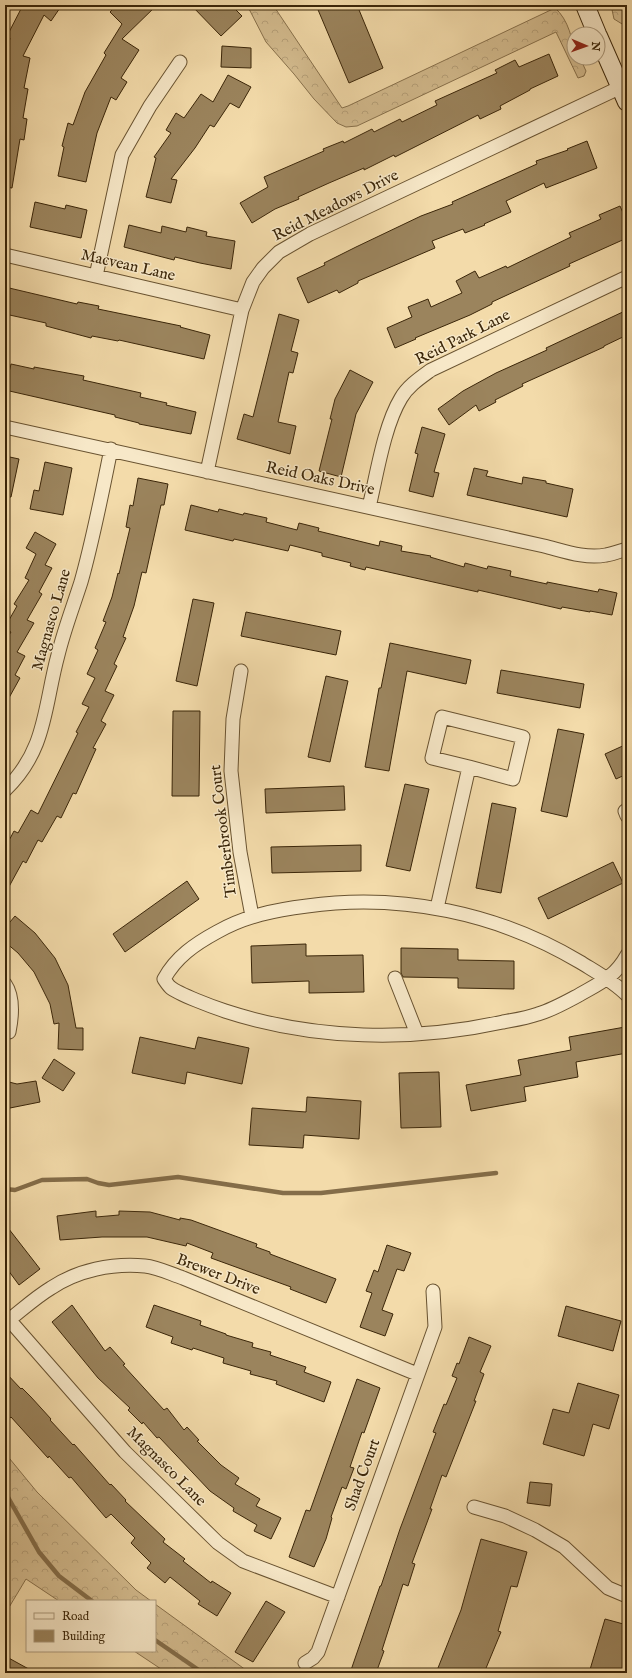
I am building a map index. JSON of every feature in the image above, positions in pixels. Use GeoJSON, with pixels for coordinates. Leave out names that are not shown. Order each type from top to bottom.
{"type":"FeatureCollection","features":[{"type":"Feature","properties":{"kind":"street"},"geometry":{"type":"LineString","coordinates":[[585,5],[594,26]]}},
{"type":"Feature","properties":{"kind":"street"},"geometry":{"type":"LineString","coordinates":[[606,53],[624,94]]}},
{"type":"Feature","properties":{"kind":"street"},"geometry":{"type":"LineString","coordinates":[[96,276],[122,155],[150,106],[180,62]]}},
{"type":"Feature","properties":{"kind":"street","name":"Reid Meadows Drive"},"geometry":{"type":"LineString","coordinates":[[207,472],[242,310],[252,282],[279,252],[310,234],[624,94]]}},
{"type":"Feature","properties":{"kind":"street","name":"Macvean Lane"},"geometry":{"type":"LineString","coordinates":[[5,255],[242,310]]}},
{"type":"Feature","properties":{"kind":"street","name":"Reid Park Lane"},"geometry":{"type":"LineString","coordinates":[[369,507],[386,436],[394,413],[402,397],[414,383],[430,370],[627,276]]}},
{"type":"Feature","properties":{"kind":"street","name":"Reid Oaks Drive"},"geometry":{"type":"LineString","coordinates":[[5,427],[111,449],[207,472],[578,554],[593,556],[607,555],[627,549]]}},
{"type":"Feature","properties":{"kind":"street","name":"Magnasco Lane"},"geometry":{"type":"LineString","coordinates":[[5,790],[22,770],[36,746],[46,716],[57,656],[81,582],[111,449]]}},
{"type":"Feature","properties":{"kind":"street","name":"Timberbrook Court"},"geometry":{"type":"LineString","coordinates":[[241,671],[233,719],[231,771],[240,852],[252,916]]}},
{"type":"Feature","properties":{"kind":"street"},"geometry":{"type":"LineString","coordinates":[[442,717],[523,737],[513,779],[469,768],[432,758],[442,717]]}},
{"type":"Feature","properties":{"kind":"street"},"geometry":{"type":"LineString","coordinates":[[437,908],[469,768]]}},
{"type":"Feature","properties":{"kind":"street"},"geometry":{"type":"LineString","coordinates":[[627,810],[625,811],[627,816]]}},
{"type":"Feature","properties":{"kind":"street"},"geometry":{"type":"LineString","coordinates":[[627,955],[621,965],[608,979],[564,1003],[539,1014],[478,1028],[448,1032],[397,1035],[331,1033],[285,1028],[208,1006],[170,987],[164,979],[171,966],[200,942],[227,926],[252,916],[277,910],[329,903],[356,902],[409,904],[437,908],[516,931],[570,956],[608,979],[627,995]]}},
{"type":"Feature","properties":{"kind":"street"},"geometry":{"type":"LineString","coordinates":[[395,978],[416,1034]]}},
{"type":"Feature","properties":{"kind":"street"},"geometry":{"type":"LineString","coordinates":[[5,984],[8,988],[13,1015],[9,1032]]}},
{"type":"Feature","properties":{"kind":"street","name":"Brewer Drive"},"geometry":{"type":"LineString","coordinates":[[7,1317],[50,1288],[74,1275],[93,1269],[118,1266],[146,1266],[183,1278],[417,1374]]}},
{"type":"Feature","properties":{"kind":"street","name":"Shad Court"},"geometry":{"type":"LineString","coordinates":[[305,1663],[313,1658],[318,1652],[435,1327],[432,1291]]}},
{"type":"Feature","properties":{"kind":"street","name":"Magnasco Lane"},"geometry":{"type":"LineString","coordinates":[[7,1317],[125,1452],[218,1543],[243,1561],[338,1598]]}},
{"type":"Feature","properties":{"kind":"street"},"geometry":{"type":"LineString","coordinates":[[474,1507],[505,1516],[535,1530],[564,1547],[608,1588],[627,1596]]}},
{"type":"Feature","properties":{"kind":"green space"},"geometry":{"type":"Polygon","coordinates":[[[247,5],[273,5],[342,108],[555,8],[560,13],[568,26],[566,26],[566,53],[556,32],[357,126],[346,127],[337,123],[314,99],[266,42],[247,5]]]}},
{"type":"Feature","properties":{"kind":"green space"},"geometry":{"type":"Polygon","coordinates":[[[611,5],[627,5],[627,27],[614,19],[611,5]]]}},
{"type":"Feature","properties":{"kind":"green space"},"geometry":{"type":"Polygon","coordinates":[[[572,66],[584,66],[586,71],[584,76],[578,78],[572,66]]]}},
{"type":"Feature","properties":{"kind":"green space"},"geometry":{"type":"Polygon","coordinates":[[[5,1453],[37,1492],[136,1590],[150,1600],[58,1600],[26,1579],[5,1614],[5,1453]]]}},
{"type":"Feature","properties":{"kind":"green space"},"geometry":{"type":"Polygon","coordinates":[[[156,1605],[250,1673],[159,1673],[161,1669],[136,1652],[156,1652],[156,1605]]]}},
{"type":"Feature","properties":{"kind":"building"},"geometry":{"type":"Polygon","coordinates":[[[23,5],[62,5],[51,21],[44,15],[23,56],[30,58],[24,88],[28,89],[23,118],[27,119],[24,140],[20,139],[12,188],[5,187],[5,63],[10,38],[7,36],[23,5]]]}},
{"type":"Feature","properties":{"kind":"building"},"geometry":{"type":"Polygon","coordinates":[[[117,5],[157,5],[122,39],[139,50],[121,78],[127,82],[116,100],[111,97],[97,133],[86,182],[58,176],[64,147],[62,146],[68,123],[73,125],[85,92],[106,55],[104,53],[122,24],[110,12],[117,5]]]}},
{"type":"Feature","properties":{"kind":"building"},"geometry":{"type":"Polygon","coordinates":[[[191,5],[231,5],[242,16],[221,36],[191,5]]]}},
{"type":"Feature","properties":{"kind":"building"},"geometry":{"type":"Polygon","coordinates":[[[316,5],[357,5],[383,68],[349,83],[316,5]]]}},
{"type":"Feature","properties":{"kind":"building"},"geometry":{"type":"Polygon","coordinates":[[[222,46],[251,48],[251,68],[221,67],[222,46]]]}},
{"type":"Feature","properties":{"kind":"building"},"geometry":{"type":"Polygon","coordinates":[[[549,54],[558,76],[530,89],[500,106],[501,109],[480,119],[478,115],[395,157],[394,155],[364,170],[364,168],[298,197],[299,199],[275,209],[252,223],[240,203],[268,187],[264,177],[324,151],[323,149],[343,141],[344,143],[372,129],[374,132],[400,119],[402,122],[437,105],[435,101],[497,73],[495,70],[515,60],[519,67],[549,54]]]}},
{"type":"Feature","properties":{"kind":"building"},"geometry":{"type":"Polygon","coordinates":[[[228,75],[251,87],[239,108],[230,103],[214,127],[210,125],[195,148],[171,179],[177,180],[171,203],[146,197],[156,158],[154,157],[171,133],[166,130],[176,113],[184,118],[201,94],[213,102],[228,75]]]}},
{"type":"Feature","properties":{"kind":"building"},"geometry":{"type":"Polygon","coordinates":[[[587,141],[597,168],[546,188],[544,183],[506,201],[511,212],[465,233],[463,229],[432,241],[435,248],[358,281],[358,283],[339,293],[337,290],[308,303],[297,278],[325,265],[324,263],[356,247],[421,216],[453,204],[452,202],[537,164],[536,161],[568,150],[567,149],[587,141]]]}},
{"type":"Feature","properties":{"kind":"building"},"geometry":{"type":"Polygon","coordinates":[[[35,202],[65,209],[66,205],[87,210],[81,238],[30,227],[35,202]]]}},
{"type":"Feature","properties":{"kind":"building"},"geometry":{"type":"Polygon","coordinates":[[[620,206],[627,222],[627,238],[569,264],[570,266],[492,302],[492,304],[470,315],[395,348],[387,328],[412,317],[408,307],[428,299],[431,307],[462,293],[456,281],[475,271],[479,278],[506,266],[507,268],[571,237],[569,233],[601,219],[599,215],[620,206]]]}},
{"type":"Feature","properties":{"kind":"building"},"geometry":{"type":"Polygon","coordinates":[[[129,225],[161,233],[162,226],[186,232],[187,227],[207,232],[206,236],[235,241],[231,269],[175,257],[174,260],[124,247],[129,225]]]}},
{"type":"Feature","properties":{"kind":"building"},"geometry":{"type":"Polygon","coordinates":[[[5,287],[77,304],[78,302],[99,306],[98,309],[181,326],[180,327],[210,335],[204,359],[119,340],[92,336],[91,338],[46,326],[46,323],[5,314],[5,287]]]}},
{"type":"Feature","properties":{"kind":"building"},"geometry":{"type":"Polygon","coordinates":[[[627,310],[627,335],[522,384],[523,386],[495,400],[496,402],[479,411],[476,405],[449,425],[438,409],[463,391],[496,373],[547,350],[546,348],[627,310]]]}},
{"type":"Feature","properties":{"kind":"building"},"geometry":{"type":"Polygon","coordinates":[[[279,314],[299,320],[291,351],[298,353],[293,373],[289,372],[278,422],[296,426],[290,454],[237,439],[244,414],[253,417],[279,314]]]}},
{"type":"Feature","properties":{"kind":"building"},"geometry":{"type":"Polygon","coordinates":[[[11,364],[34,369],[34,367],[84,376],[83,380],[141,393],[140,397],[196,412],[191,434],[139,424],[115,417],[115,415],[5,390],[11,364]]]}},
{"type":"Feature","properties":{"kind":"building"},"geometry":{"type":"Polygon","coordinates":[[[350,370],[373,382],[356,414],[341,477],[319,471],[332,419],[330,419],[335,399],[350,370]]]}},
{"type":"Feature","properties":{"kind":"building"},"geometry":{"type":"Polygon","coordinates":[[[422,427],[445,434],[434,472],[439,473],[433,497],[409,491],[418,454],[415,453],[422,427]]]}},
{"type":"Feature","properties":{"kind":"building"},"geometry":{"type":"Polygon","coordinates":[[[5,456],[19,459],[11,497],[5,497],[5,456]]]}},
{"type":"Feature","properties":{"kind":"building"},"geometry":{"type":"Polygon","coordinates":[[[45,462],[72,468],[63,515],[30,509],[34,490],[39,491],[45,462]]]}},
{"type":"Feature","properties":{"kind":"building"},"geometry":{"type":"Polygon","coordinates":[[[474,468],[488,471],[486,476],[522,484],[523,477],[546,481],[546,483],[573,489],[567,517],[467,495],[474,468]]]}},
{"type":"Feature","properties":{"kind":"building"},"geometry":{"type":"Polygon","coordinates":[[[138,478],[168,484],[164,505],[161,505],[146,573],[142,572],[134,606],[123,637],[126,638],[114,664],[117,666],[105,691],[114,695],[101,721],[106,724],[93,748],[96,749],[76,794],[73,793],[61,818],[57,816],[42,842],[38,840],[26,863],[23,861],[5,894],[5,848],[14,831],[18,833],[31,810],[38,814],[78,733],[76,732],[89,707],[82,704],[95,678],[87,674],[98,650],[95,648],[106,622],[103,621],[112,597],[118,573],[119,574],[130,528],[126,527],[130,505],[133,506],[138,478]]]}},
{"type":"Feature","properties":{"kind":"building"},"geometry":{"type":"Polygon","coordinates":[[[191,505],[218,512],[219,509],[243,515],[244,513],[267,518],[266,522],[297,530],[299,523],[319,528],[318,531],[379,546],[380,541],[402,546],[401,551],[431,556],[430,557],[464,567],[465,563],[487,569],[488,566],[511,571],[510,576],[547,584],[547,582],[598,592],[599,589],[617,593],[612,615],[562,607],[561,609],[366,567],[365,570],[350,566],[351,563],[322,556],[322,553],[290,545],[288,551],[185,530],[191,505]]]}},
{"type":"Feature","properties":{"kind":"building"},"geometry":{"type":"Polygon","coordinates":[[[35,532],[56,544],[45,565],[52,568],[39,592],[42,594],[27,620],[34,623],[17,652],[25,656],[15,675],[20,678],[5,705],[5,641],[11,632],[5,629],[5,627],[17,606],[14,604],[29,580],[25,578],[36,554],[26,548],[35,532]]]}},
{"type":"Feature","properties":{"kind":"building"},"geometry":{"type":"Polygon","coordinates":[[[193,599],[214,603],[197,686],[176,681],[193,599]]]}},
{"type":"Feature","properties":{"kind":"building"},"geometry":{"type":"Polygon","coordinates":[[[246,612],[341,631],[336,655],[241,636],[246,612]]]}},
{"type":"Feature","properties":{"kind":"building"},"geometry":{"type":"Polygon","coordinates":[[[390,643],[471,660],[466,684],[407,671],[389,771],[365,767],[379,688],[381,688],[390,643]]]}},
{"type":"Feature","properties":{"kind":"building"},"geometry":{"type":"Polygon","coordinates":[[[501,670],[584,684],[580,708],[497,693],[501,670]]]}},
{"type":"Feature","properties":{"kind":"building"},"geometry":{"type":"Polygon","coordinates":[[[326,676],[348,681],[330,762],[308,757],[326,676]]]}},
{"type":"Feature","properties":{"kind":"building"},"geometry":{"type":"Polygon","coordinates":[[[173,711],[200,711],[199,796],[172,796],[173,711]]]}},
{"type":"Feature","properties":{"kind":"building"},"geometry":{"type":"Polygon","coordinates":[[[558,729],[584,734],[567,817],[541,811],[558,729]]]}},
{"type":"Feature","properties":{"kind":"building"},"geometry":{"type":"Polygon","coordinates":[[[627,744],[627,774],[616,779],[605,754],[627,744]]]}},
{"type":"Feature","properties":{"kind":"building"},"geometry":{"type":"Polygon","coordinates":[[[405,784],[429,789],[410,871],[386,866],[405,784]]]}},
{"type":"Feature","properties":{"kind":"building"},"geometry":{"type":"Polygon","coordinates":[[[344,786],[345,810],[266,813],[265,789],[344,786]]]}},
{"type":"Feature","properties":{"kind":"building"},"geometry":{"type":"Polygon","coordinates":[[[492,803],[516,808],[501,893],[476,888],[492,803]]]}},
{"type":"Feature","properties":{"kind":"building"},"geometry":{"type":"Polygon","coordinates":[[[361,845],[361,871],[272,873],[271,847],[361,845]]]}},
{"type":"Feature","properties":{"kind":"building"},"geometry":{"type":"Polygon","coordinates":[[[613,862],[623,883],[548,919],[538,898],[613,862]]]}},
{"type":"Feature","properties":{"kind":"building"},"geometry":{"type":"Polygon","coordinates":[[[187,881],[199,899],[125,952],[113,934],[187,881]]]}},
{"type":"Feature","properties":{"kind":"building"},"geometry":{"type":"Polygon","coordinates":[[[15,916],[35,933],[55,958],[68,985],[76,1028],[83,1028],[83,1050],[58,1049],[59,1023],[54,1024],[50,1004],[34,972],[18,953],[5,942],[5,928],[15,916]]]}},
{"type":"Feature","properties":{"kind":"building"},"geometry":{"type":"Polygon","coordinates":[[[306,944],[306,956],[363,955],[364,992],[309,993],[309,981],[252,983],[251,946],[306,944]]]}},
{"type":"Feature","properties":{"kind":"building"},"geometry":{"type":"Polygon","coordinates":[[[401,948],[458,949],[458,960],[514,961],[514,989],[458,988],[458,978],[403,977],[401,973],[401,948]]]}},
{"type":"Feature","properties":{"kind":"building"},"geometry":{"type":"Polygon","coordinates":[[[625,1027],[627,1053],[576,1062],[578,1077],[524,1087],[526,1101],[471,1111],[466,1085],[521,1075],[518,1060],[571,1050],[569,1037],[625,1027]]]}},
{"type":"Feature","properties":{"kind":"building"},"geometry":{"type":"Polygon","coordinates":[[[140,1037],[195,1049],[198,1037],[249,1048],[242,1084],[187,1072],[185,1084],[132,1073],[140,1037]]]}},
{"type":"Feature","properties":{"kind":"building"},"geometry":{"type":"Polygon","coordinates":[[[54,1059],[75,1073],[63,1091],[42,1078],[54,1059]]]}},
{"type":"Feature","properties":{"kind":"building"},"geometry":{"type":"Polygon","coordinates":[[[439,1072],[441,1127],[401,1128],[399,1073],[439,1072]]]}},
{"type":"Feature","properties":{"kind":"building"},"geometry":{"type":"Polygon","coordinates":[[[5,1081],[17,1084],[36,1081],[40,1102],[5,1109],[5,1081]]]}},
{"type":"Feature","properties":{"kind":"building"},"geometry":{"type":"Polygon","coordinates":[[[307,1097],[361,1101],[359,1139],[304,1135],[303,1148],[249,1145],[252,1108],[306,1112],[307,1097]]]}},
{"type":"Feature","properties":{"kind":"building"},"geometry":{"type":"Polygon","coordinates":[[[96,1211],[96,1217],[119,1215],[119,1211],[150,1212],[180,1220],[180,1218],[191,1220],[257,1244],[256,1247],[270,1252],[270,1254],[336,1279],[326,1303],[290,1289],[291,1287],[211,1258],[213,1253],[187,1243],[186,1246],[147,1237],[102,1237],[60,1240],[57,1216],[96,1211]]]}},
{"type":"Feature","properties":{"kind":"building"},"geometry":{"type":"Polygon","coordinates":[[[5,1224],[40,1269],[19,1285],[5,1266],[5,1224]]]}},
{"type":"Feature","properties":{"kind":"building"},"geometry":{"type":"Polygon","coordinates":[[[387,1245],[411,1253],[404,1271],[397,1269],[382,1310],[393,1314],[385,1336],[360,1327],[372,1293],[366,1291],[374,1270],[378,1272],[387,1245]]]}},
{"type":"Feature","properties":{"kind":"building"},"geometry":{"type":"Polygon","coordinates":[[[72,1305],[105,1351],[110,1347],[125,1364],[123,1365],[164,1410],[167,1408],[184,1430],[187,1427],[199,1440],[197,1441],[221,1465],[239,1478],[235,1484],[260,1499],[256,1506],[281,1518],[271,1539],[254,1531],[257,1525],[233,1511],[234,1508],[210,1491],[159,1437],[157,1438],[143,1422],[142,1424],[128,1410],[130,1408],[98,1378],[52,1322],[72,1305]]]}},
{"type":"Feature","properties":{"kind":"building"},"geometry":{"type":"Polygon","coordinates":[[[154,1305],[201,1321],[200,1325],[253,1343],[252,1347],[271,1352],[270,1355],[306,1367],[304,1372],[331,1382],[324,1402],[276,1384],[277,1381],[250,1374],[251,1371],[223,1363],[224,1358],[171,1343],[173,1337],[146,1327],[154,1305]]]}},
{"type":"Feature","properties":{"kind":"building"},"geometry":{"type":"Polygon","coordinates":[[[566,1306],[621,1321],[613,1351],[558,1336],[566,1306]]]}},
{"type":"Feature","properties":{"kind":"building"},"geometry":{"type":"Polygon","coordinates":[[[469,1337],[491,1346],[480,1372],[484,1374],[474,1401],[476,1401],[446,1477],[442,1475],[430,1509],[432,1509],[412,1563],[415,1564],[408,1586],[403,1584],[382,1650],[384,1651],[376,1673],[350,1673],[400,1529],[436,1433],[433,1432],[444,1404],[446,1405],[457,1378],[452,1376],[457,1363],[459,1364],[469,1337]]]}},
{"type":"Feature","properties":{"kind":"building"},"geometry":{"type":"Polygon","coordinates":[[[5,1372],[31,1397],[73,1445],[74,1444],[110,1485],[111,1484],[126,1500],[125,1501],[165,1539],[163,1542],[185,1559],[183,1561],[211,1583],[212,1581],[231,1593],[217,1616],[198,1604],[200,1601],[170,1577],[165,1583],[147,1568],[151,1563],[131,1543],[135,1538],[111,1514],[106,1518],[71,1477],[69,1478],[49,1456],[48,1458],[11,1417],[5,1422],[5,1372]]]}},
{"type":"Feature","properties":{"kind":"building"},"geometry":{"type":"Polygon","coordinates":[[[357,1379],[380,1388],[364,1433],[362,1432],[350,1467],[354,1468],[346,1489],[342,1487],[331,1517],[326,1539],[314,1567],[289,1557],[306,1510],[310,1511],[357,1379]]]}},
{"type":"Feature","properties":{"kind":"building"},"geometry":{"type":"Polygon","coordinates":[[[578,1383],[619,1395],[609,1429],[593,1424],[584,1456],[543,1444],[553,1409],[569,1413],[578,1383]]]}},
{"type":"Feature","properties":{"kind":"building"},"geometry":{"type":"Polygon","coordinates":[[[530,1482],[552,1484],[550,1506],[527,1503],[530,1482]]]}},
{"type":"Feature","properties":{"kind":"building"},"geometry":{"type":"Polygon","coordinates":[[[481,1539],[527,1552],[517,1587],[511,1586],[498,1631],[501,1632],[484,1673],[436,1673],[461,1610],[481,1539]]]}},
{"type":"Feature","properties":{"kind":"building"},"geometry":{"type":"Polygon","coordinates":[[[266,1601],[285,1612],[253,1662],[235,1652],[266,1601]]]}},
{"type":"Feature","properties":{"kind":"building"},"geometry":{"type":"Polygon","coordinates":[[[605,1619],[627,1625],[627,1673],[589,1673],[605,1619]]]}},
{"type":"Feature","properties":{"kind":"building"},"geometry":{"type":"Polygon","coordinates":[[[5,1656],[36,1673],[5,1673],[5,1656]]]}},
{"type":"Feature","properties":{"kind":"waterway"},"geometry":{"type":"LineString","coordinates":[[5,1189],[15,1190],[42,1180],[87,1179],[109,1185],[178,1177],[283,1193],[321,1193],[496,1173]]}},
{"type":"Feature","properties":{"kind":"waterway"},"geometry":{"type":"LineString","coordinates":[[5,1492],[39,1552],[59,1576],[91,1600]]}},
{"type":"Feature","properties":{"kind":"waterway"},"geometry":{"type":"LineString","coordinates":[[156,1641],[203,1673]]}}]}
